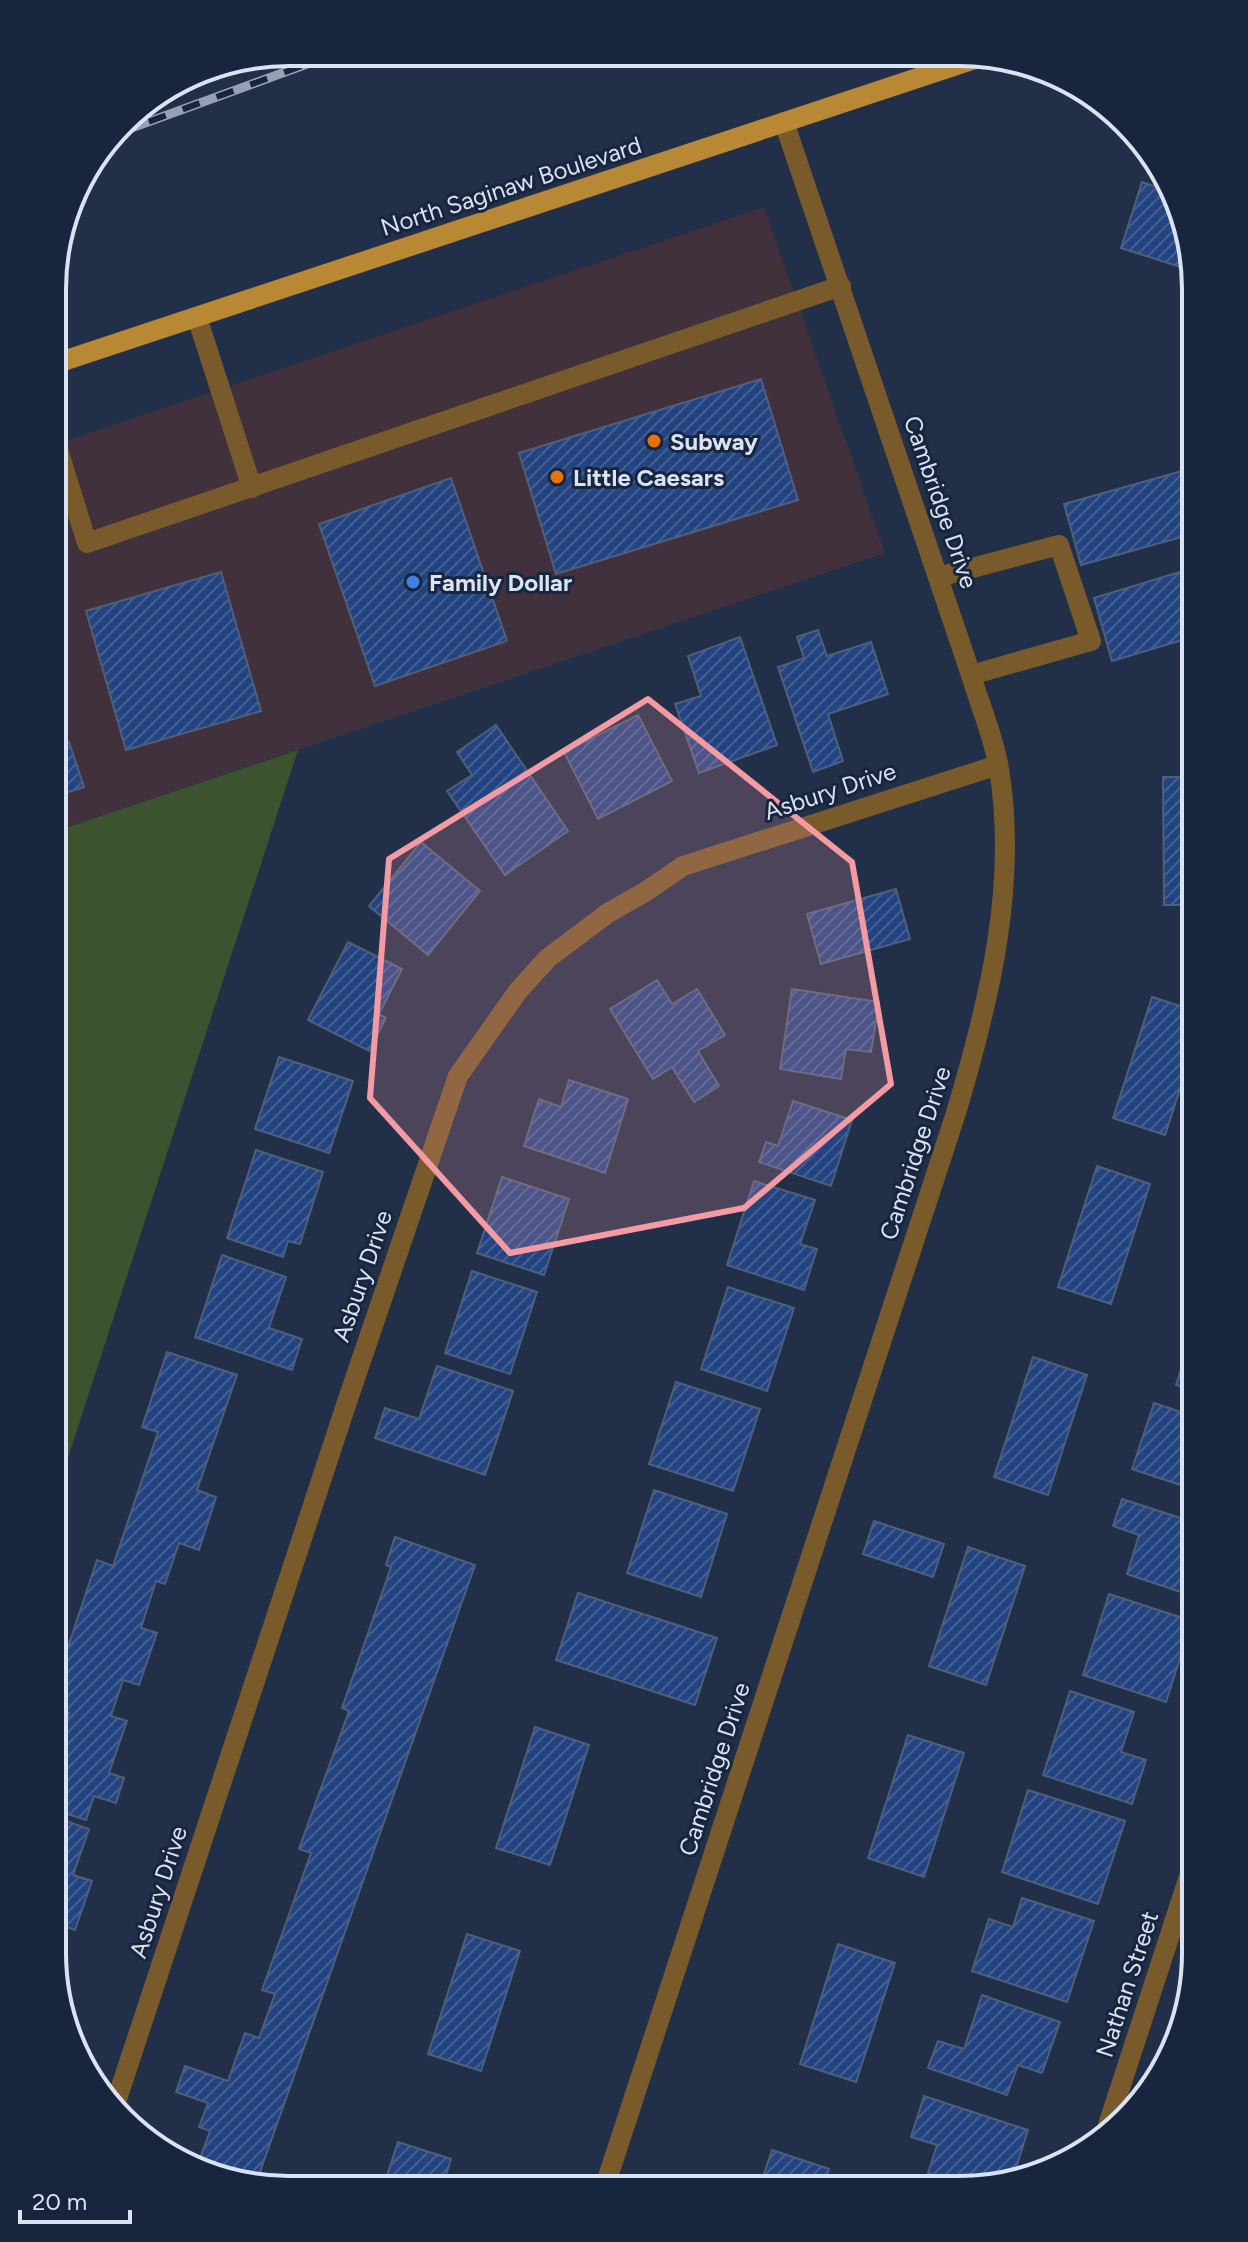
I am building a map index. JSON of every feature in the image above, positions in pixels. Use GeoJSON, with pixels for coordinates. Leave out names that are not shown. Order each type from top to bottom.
{"type":"FeatureCollection","features":[{"type":"Feature","properties":{"kind":"main road","name":"North Saginaw Boulevard"},"geometry":{"type":"LineString","coordinates":[[66,360],[954,66]]}},
{"type":"Feature","properties":{"kind":"street","name":"Cambridge Drive"},"geometry":{"type":"LineString","coordinates":[[608,2176],[976,1047],[997,945],[1002,894],[1004,809],[998,765],[971,675],[784,122]]}},
{"type":"Feature","properties":{"kind":"street"},"geometry":{"type":"LineString","coordinates":[[66,476],[87,543],[841,286]]}},
{"type":"Feature","properties":{"kind":"street"},"geometry":{"type":"LineString","coordinates":[[197,317],[252,488]]}},
{"type":"Feature","properties":{"kind":"street"},"geometry":{"type":"LineString","coordinates":[[938,577],[1059,545],[1091,641],[971,675]]}},
{"type":"Feature","properties":{"kind":"street","name":"Asbury Drive"},"geometry":{"type":"LineString","coordinates":[[118,2096],[458,1076],[518,991],[548,958],[608,913],[683,866],[998,765]]}},
{"type":"Feature","properties":{"kind":"street","name":"Nathan Street"},"geometry":{"type":"LineString","coordinates":[[1111,2116],[1182,1898]]}},
{"type":"Feature","properties":{"kind":"highlighted area"},"geometry":{"type":"Polygon","coordinates":[[[648,699],[852,862],[891,1084],[744,1208],[510,1253],[370,1098],[389,859],[648,699]]]}},
{"type":"Feature","properties":{"kind":"shaded area"},"geometry":{"type":"Polygon","coordinates":[[[764,207],[885,553],[66,828],[66,441],[764,207]]]}},
{"type":"Feature","properties":{"kind":"green space"},"geometry":{"type":"Polygon","coordinates":[[[298,750],[66,1464],[66,828],[298,750]]]}},
{"type":"Feature","properties":{"kind":"building"},"geometry":{"type":"Polygon","coordinates":[[[1142,182],[1157,187],[1170,217],[1181,267],[1121,248],[1142,182]]]}},
{"type":"Feature","properties":{"kind":"building"},"geometry":{"type":"Polygon","coordinates":[[[761,379],[798,500],[556,574],[519,453],[761,379]]]}},
{"type":"Feature","properties":{"kind":"building"},"geometry":{"type":"Polygon","coordinates":[[[1182,471],[1182,537],[1081,565],[1064,504],[1182,471]]]}},
{"type":"Feature","properties":{"kind":"building","name":"Family Dollar"},"geometry":{"type":"Polygon","coordinates":[[[451,478],[507,641],[375,686],[319,524],[451,478]]]}},
{"type":"Feature","properties":{"kind":"building"},"geometry":{"type":"Polygon","coordinates":[[[1182,571],[1182,640],[1112,661],[1094,598],[1182,571]]]}},
{"type":"Feature","properties":{"kind":"building"},"geometry":{"type":"Polygon","coordinates":[[[221,572],[261,711],[126,750],[86,611],[221,572]]]}},
{"type":"Feature","properties":{"kind":"building"},"geometry":{"type":"Polygon","coordinates":[[[818,630],[827,656],[871,642],[888,694],[828,714],[843,761],[813,772],[778,667],[804,658],[797,637],[818,630]]]}},
{"type":"Feature","properties":{"kind":"building"},"geometry":{"type":"Polygon","coordinates":[[[740,637],[777,745],[699,773],[675,704],[701,696],[688,656],[740,637]]]}},
{"type":"Feature","properties":{"kind":"building"},"geometry":{"type":"Polygon","coordinates":[[[638,715],[672,781],[598,819],[564,752],[638,715]]]}},
{"type":"Feature","properties":{"kind":"building"},"geometry":{"type":"Polygon","coordinates":[[[496,725],[568,831],[505,875],[447,791],[472,775],[457,752],[496,725]]]}},
{"type":"Feature","properties":{"kind":"building"},"geometry":{"type":"Polygon","coordinates":[[[69,742],[84,787],[66,793],[66,743],[69,742]]]}},
{"type":"Feature","properties":{"kind":"building"},"geometry":{"type":"Polygon","coordinates":[[[1163,777],[1182,777],[1182,905],[1164,905],[1163,777]]]}},
{"type":"Feature","properties":{"kind":"building"},"geometry":{"type":"Polygon","coordinates":[[[421,842],[480,891],[428,955],[369,906],[421,842]]]}},
{"type":"Feature","properties":{"kind":"building"},"geometry":{"type":"Polygon","coordinates":[[[896,889],[910,939],[821,964],[807,914],[896,889]]]}},
{"type":"Feature","properties":{"kind":"building"},"geometry":{"type":"Polygon","coordinates":[[[348,942],[402,969],[379,1014],[386,1018],[369,1051],[308,1020],[348,942]]]}},
{"type":"Feature","properties":{"kind":"building"},"geometry":{"type":"Polygon","coordinates":[[[657,980],[672,1004],[697,989],[725,1035],[698,1051],[719,1086],[694,1102],[672,1067],[653,1079],[610,1009],[657,980]]]}},
{"type":"Feature","properties":{"kind":"building"},"geometry":{"type":"Polygon","coordinates":[[[792,989],[879,1002],[871,1052],[846,1049],[841,1079],[780,1069],[792,989]]]}},
{"type":"Feature","properties":{"kind":"building"},"geometry":{"type":"Polygon","coordinates":[[[1152,997],[1182,1007],[1182,1083],[1165,1135],[1113,1118],[1152,997]]]}},
{"type":"Feature","properties":{"kind":"building"},"geometry":{"type":"Polygon","coordinates":[[[279,1057],[353,1081],[329,1153],[255,1129],[279,1057]]]}},
{"type":"Feature","properties":{"kind":"building"},"geometry":{"type":"Polygon","coordinates":[[[569,1080],[628,1099],[605,1173],[524,1146],[539,1099],[561,1107],[569,1080]]]}},
{"type":"Feature","properties":{"kind":"building"},"geometry":{"type":"Polygon","coordinates":[[[793,1101],[852,1120],[831,1186],[759,1162],[766,1142],[778,1146],[793,1101]]]}},
{"type":"Feature","properties":{"kind":"building"},"geometry":{"type":"Polygon","coordinates":[[[256,1150],[323,1172],[300,1244],[288,1241],[283,1257],[227,1238],[256,1150]]]}},
{"type":"Feature","properties":{"kind":"building"},"geometry":{"type":"Polygon","coordinates":[[[1097,1166],[1150,1184],[1111,1304],[1058,1287],[1097,1166]]]}},
{"type":"Feature","properties":{"kind":"building"},"geometry":{"type":"Polygon","coordinates":[[[502,1177],[569,1199],[544,1275],[477,1253],[502,1177]]]}},
{"type":"Feature","properties":{"kind":"building"},"geometry":{"type":"Polygon","coordinates":[[[754,1181],[815,1200],[800,1244],[817,1249],[804,1290],[727,1265],[754,1181]]]}},
{"type":"Feature","properties":{"kind":"building"},"geometry":{"type":"Polygon","coordinates":[[[222,1255],[286,1277],[269,1328],[302,1339],[292,1370],[195,1337],[222,1255]]]}},
{"type":"Feature","properties":{"kind":"building"},"geometry":{"type":"Polygon","coordinates":[[[472,1271],[537,1292],[510,1374],[445,1353],[472,1271]]]}},
{"type":"Feature","properties":{"kind":"building"},"geometry":{"type":"Polygon","coordinates":[[[728,1287],[794,1308],[767,1391],[701,1369],[728,1287]]]}},
{"type":"Feature","properties":{"kind":"building"},"geometry":{"type":"Polygon","coordinates":[[[167,1352],[237,1375],[197,1490],[216,1497],[199,1550],[179,1543],[165,1584],[156,1581],[141,1628],[157,1633],[139,1685],[123,1680],[111,1716],[127,1721],[109,1773],[124,1778],[116,1803],[94,1796],[86,1820],[66,1814],[66,1722],[69,1713],[66,1712],[66,1653],[97,1560],[113,1566],[158,1432],[142,1427],[167,1352]]]}},
{"type":"Feature","properties":{"kind":"building"},"geometry":{"type":"Polygon","coordinates":[[[1033,1357],[1087,1375],[1048,1495],[994,1477],[1033,1357]]]}},
{"type":"Feature","properties":{"kind":"building"},"geometry":{"type":"Polygon","coordinates":[[[437,1366],[513,1391],[485,1475],[375,1438],[385,1408],[419,1419],[437,1366]]]}},
{"type":"Feature","properties":{"kind":"building"},"geometry":{"type":"Polygon","coordinates":[[[1182,1367],[1182,1387],[1176,1385],[1182,1367]]]}},
{"type":"Feature","properties":{"kind":"building"},"geometry":{"type":"Polygon","coordinates":[[[676,1382],[760,1409],[733,1491],[649,1464],[676,1382]]]}},
{"type":"Feature","properties":{"kind":"building"},"geometry":{"type":"Polygon","coordinates":[[[1154,1403],[1182,1412],[1182,1485],[1132,1469],[1154,1403]]]}},
{"type":"Feature","properties":{"kind":"building"},"geometry":{"type":"Polygon","coordinates":[[[654,1490],[727,1514],[701,1597],[627,1573],[654,1490]]]}},
{"type":"Feature","properties":{"kind":"building"},"geometry":{"type":"Polygon","coordinates":[[[1122,1499],[1182,1518],[1182,1592],[1127,1574],[1139,1535],[1113,1526],[1122,1499]]]}},
{"type":"Feature","properties":{"kind":"building"},"geometry":{"type":"Polygon","coordinates":[[[874,1521],[944,1544],[933,1577],[863,1554],[874,1521]]]}},
{"type":"Feature","properties":{"kind":"building"},"geometry":{"type":"Polygon","coordinates":[[[395,1537],[475,1565],[259,2174],[231,2168],[200,2157],[210,2131],[199,2127],[208,2103],[176,2092],[185,2066],[228,2081],[245,2033],[259,2038],[275,1994],[262,1990],[311,1853],[299,1849],[349,1711],[342,1708],[391,1567],[386,1565],[395,1537]]]}},
{"type":"Feature","properties":{"kind":"building"},"geometry":{"type":"Polygon","coordinates":[[[968,1547],[1025,1566],[986,1685],[929,1666],[968,1547]]]}},
{"type":"Feature","properties":{"kind":"building"},"geometry":{"type":"Polygon","coordinates":[[[578,1593],[717,1638],[695,1705],[556,1660],[578,1593]]]}},
{"type":"Feature","properties":{"kind":"building"},"geometry":{"type":"Polygon","coordinates":[[[1109,1594],[1182,1618],[1182,1652],[1166,1702],[1083,1675],[1109,1594]]]}},
{"type":"Feature","properties":{"kind":"building"},"geometry":{"type":"Polygon","coordinates":[[[1070,1691],[1134,1712],[1121,1752],[1146,1760],[1132,1804],[1043,1775],[1070,1691]]]}},
{"type":"Feature","properties":{"kind":"building"},"geometry":{"type":"Polygon","coordinates":[[[535,1727],[589,1745],[550,1865],[496,1848],[535,1727]]]}},
{"type":"Feature","properties":{"kind":"building"},"geometry":{"type":"Polygon","coordinates":[[[908,1735],[964,1753],[924,1877],[868,1858],[908,1735]]]}},
{"type":"Feature","properties":{"kind":"building"},"geometry":{"type":"Polygon","coordinates":[[[1028,1790],[1125,1821],[1098,1904],[1002,1872],[1028,1790]]]}},
{"type":"Feature","properties":{"kind":"building"},"geometry":{"type":"Polygon","coordinates":[[[66,1821],[89,1829],[73,1875],[92,1881],[75,1930],[66,1927],[66,1821]]]}},
{"type":"Feature","properties":{"kind":"building"},"geometry":{"type":"Polygon","coordinates":[[[1022,1898],[1094,1921],[1067,2002],[972,1971],[989,1919],[1013,1927],[1022,1898]]]}},
{"type":"Feature","properties":{"kind":"building"},"geometry":{"type":"Polygon","coordinates":[[[467,1934],[520,1951],[481,2071],[428,2054],[467,1934]]]}},
{"type":"Feature","properties":{"kind":"building"},"geometry":{"type":"Polygon","coordinates":[[[838,1944],[895,1963],[856,2082],[800,2064],[838,1944]]]}},
{"type":"Feature","properties":{"kind":"building"},"geometry":{"type":"Polygon","coordinates":[[[982,1995],[1060,2022],[1042,2073],[1018,2065],[1007,2095],[928,2068],[938,2041],[964,2049],[982,1995]]]}},
{"type":"Feature","properties":{"kind":"building"},"geometry":{"type":"Polygon","coordinates":[[[924,2096],[1028,2130],[1016,2168],[959,2176],[928,2173],[937,2145],[911,2137],[924,2096]]]}},
{"type":"Feature","properties":{"kind":"building"},"geometry":{"type":"Polygon","coordinates":[[[398,2142],[451,2159],[446,2176],[387,2176],[398,2142]]]}},
{"type":"Feature","properties":{"kind":"building"},"geometry":{"type":"Polygon","coordinates":[[[772,2150],[829,2169],[827,2176],[763,2176],[772,2150]]]}},
{"type":"Feature","properties":{"kind":"railway"},"geometry":{"type":"LineString","coordinates":[[136,126],[302,66]]}},
{"type":"Feature","properties":{"kind":"place","name":"Subway"},"geometry":{"type":"Point","coordinates":[654,441]}},
{"type":"Feature","properties":{"kind":"place","name":"Little Caesars"},"geometry":{"type":"Point","coordinates":[557,477]}},
{"type":"Feature","properties":{"kind":"place","name":"Family Dollar"},"geometry":{"type":"Point","coordinates":[413,582]}}]}
